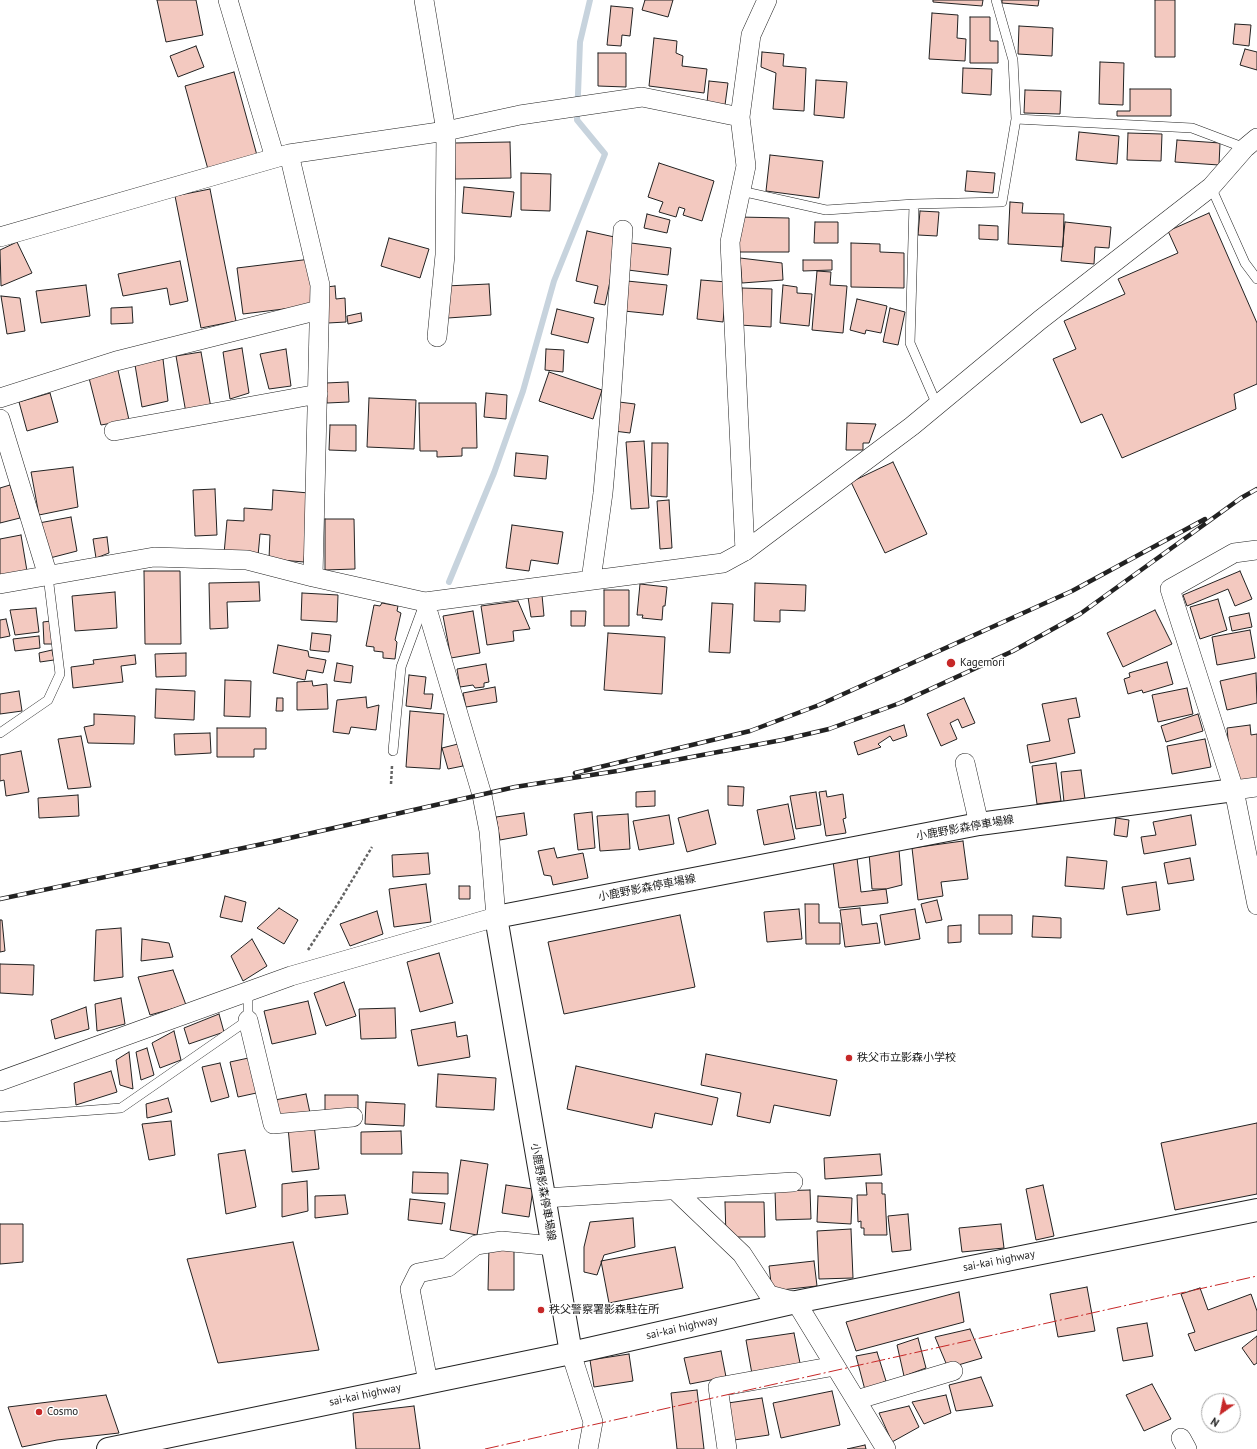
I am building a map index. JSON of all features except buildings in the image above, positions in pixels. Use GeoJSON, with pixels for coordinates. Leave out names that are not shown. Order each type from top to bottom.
{"type":"FeatureCollection","features":[{"type":"Feature","properties":{"kind":"main road","name":"小鹿野影森停車場線"},"geometry":{"type":"LineString","coordinates":[[571,1353],[496,917],[979,824],[1234,790]]}},
{"type":"Feature","properties":{"kind":"main road","name":"sai-kai highway"},"geometry":{"type":"LineString","coordinates":[[108,1449],[571,1353],[796,1302],[1257,1210]]}},
{"type":"Feature","properties":{"kind":"street"},"geometry":{"type":"LineString","coordinates":[[228,0],[282,156],[320,285],[313,577]]}},
{"type":"Feature","properties":{"kind":"street"},"geometry":{"type":"LineString","coordinates":[[424,0],[446,130],[445,255],[437,337]]}},
{"type":"Feature","properties":{"kind":"street"},"geometry":{"type":"LineString","coordinates":[[745,550],[730,242],[746,166],[740,117],[751,35],[767,0]]}},
{"type":"Feature","properties":{"kind":"street"},"geometry":{"type":"LineString","coordinates":[[0,237],[282,156],[446,130],[520,115],[642,97],[740,117]]}},
{"type":"Feature","properties":{"kind":"street"},"geometry":{"type":"LineString","coordinates":[[0,584],[154,557],[247,560],[313,577],[425,602],[723,563],[745,550],[937,405],[1040,320],[1211,187],[1251,143]]}},
{"type":"Feature","properties":{"kind":"street"},"geometry":{"type":"LineString","coordinates":[[591,580],[603,493],[623,230]]}},
{"type":"Feature","properties":{"kind":"street"},"geometry":{"type":"LineString","coordinates":[[0,398],[116,361],[320,310]]}},
{"type":"Feature","properties":{"kind":"street"},"geometry":{"type":"LineString","coordinates":[[114,432],[318,394]]}},
{"type":"Feature","properties":{"kind":"street"},"geometry":{"type":"LineString","coordinates":[[1,427],[48,576]]}},
{"type":"Feature","properties":{"kind":"street"},"geometry":{"type":"LineString","coordinates":[[1257,550],[1234,553],[1170,589],[1234,790],[1257,905]]}},
{"type":"Feature","properties":{"kind":"street"},"geometry":{"type":"LineString","coordinates":[[0,1081],[291,976],[496,917],[489,831],[482,796],[425,602]]}},
{"type":"Feature","properties":{"kind":"street"},"geometry":{"type":"LineString","coordinates":[[965,763],[979,824]]}},
{"type":"Feature","properties":{"kind":"street"},"geometry":{"type":"LineString","coordinates":[[1234,790],[1257,787]]}},
{"type":"Feature","properties":{"kind":"street"},"geometry":{"type":"LineString","coordinates":[[248,1020],[273,1124],[353,1117]]}},
{"type":"Feature","properties":{"kind":"street"},"geometry":{"type":"LineString","coordinates":[[544,1198],[793,1182]]}},
{"type":"Feature","properties":{"kind":"street"},"geometry":{"type":"LineString","coordinates":[[675,1190],[742,1254],[769,1295],[796,1302],[886,1449]]}},
{"type":"Feature","properties":{"kind":"street"},"geometry":{"type":"LineString","coordinates":[[428,1382],[410,1289],[418,1273],[448,1267],[476,1245],[502,1242],[553,1246]]}},
{"type":"Feature","properties":{"kind":"street"},"geometry":{"type":"LineString","coordinates":[[571,1353],[593,1422],[588,1449]]}},
{"type":"Feature","properties":{"kind":"street"},"geometry":{"type":"LineString","coordinates":[[727,1449],[718,1387],[835,1366]]}},
{"type":"Feature","properties":{"kind":"street"},"geometry":{"type":"LineString","coordinates":[[856,1400],[954,1371]]}},
{"type":"Feature","properties":{"kind":"lane"},"geometry":{"type":"LineString","coordinates":[[741,191],[826,210],[914,204],[1002,202],[1016,119],[1013,60],[996,0]]}},
{"type":"Feature","properties":{"kind":"lane"},"geometry":{"type":"LineString","coordinates":[[1016,119],[1192,128],[1251,143]]}},
{"type":"Feature","properties":{"kind":"lane"},"geometry":{"type":"LineString","coordinates":[[1211,187],[1246,263],[1257,279]]}},
{"type":"Feature","properties":{"kind":"lane"},"geometry":{"type":"LineString","coordinates":[[914,204],[910,343],[937,405]]}},
{"type":"Feature","properties":{"kind":"lane"},"geometry":{"type":"LineString","coordinates":[[0,733],[48,700],[60,674],[48,576]]}},
{"type":"Feature","properties":{"kind":"lane"},"geometry":{"type":"LineString","coordinates":[[393,751],[401,667],[425,602]]}},
{"type":"Feature","properties":{"kind":"lane"},"geometry":{"type":"LineString","coordinates":[[0,1117],[121,1108],[248,1020],[248,991]]}},
{"type":"Feature","properties":{"kind":"path"},"geometry":{"type":"LineString","coordinates":[[391,784],[393,751]]}},
{"type":"Feature","properties":{"kind":"path"},"geometry":{"type":"LineString","coordinates":[[291,976],[339,902],[372,847]]}},
{"type":"Feature","properties":{"kind":"waterway"},"geometry":{"type":"LineString","coordinates":[[449,582],[494,473],[523,391],[554,281],[605,154],[577,120],[580,42],[590,0]]}},
{"type":"Feature","properties":{"kind":"railway"},"geometry":{"type":"LineString","coordinates":[[0,899],[272,842],[515,787],[617,771],[782,740],[829,729],[900,703],[1013,651],[1080,614],[1241,498],[1257,489]]}},
{"type":"Feature","properties":{"kind":"railway"},"geometry":{"type":"LineString","coordinates":[[575,773],[750,731],[819,705],[1072,591],[1205,519]]}},
{"type":"Feature","properties":{"kind":"power"},"geometry":{"type":"LineString","coordinates":[[485,1449],[1257,1276]]}},
{"type":"Feature","properties":{"kind":"place","name":"Kagemori"},"geometry":{"type":"Point","coordinates":[951,663]}},
{"type":"Feature","properties":{"kind":"place","name":"秩父市立影森小学校"},"geometry":{"type":"Point","coordinates":[849,1058]}},
{"type":"Feature","properties":{"kind":"place","name":"秩父警察署影森駐在所"},"geometry":{"type":"Point","coordinates":[541,1310]}},
{"type":"Feature","properties":{"kind":"place","name":"Cosmo"},"geometry":{"type":"Point","coordinates":[39,1412]}}]}
